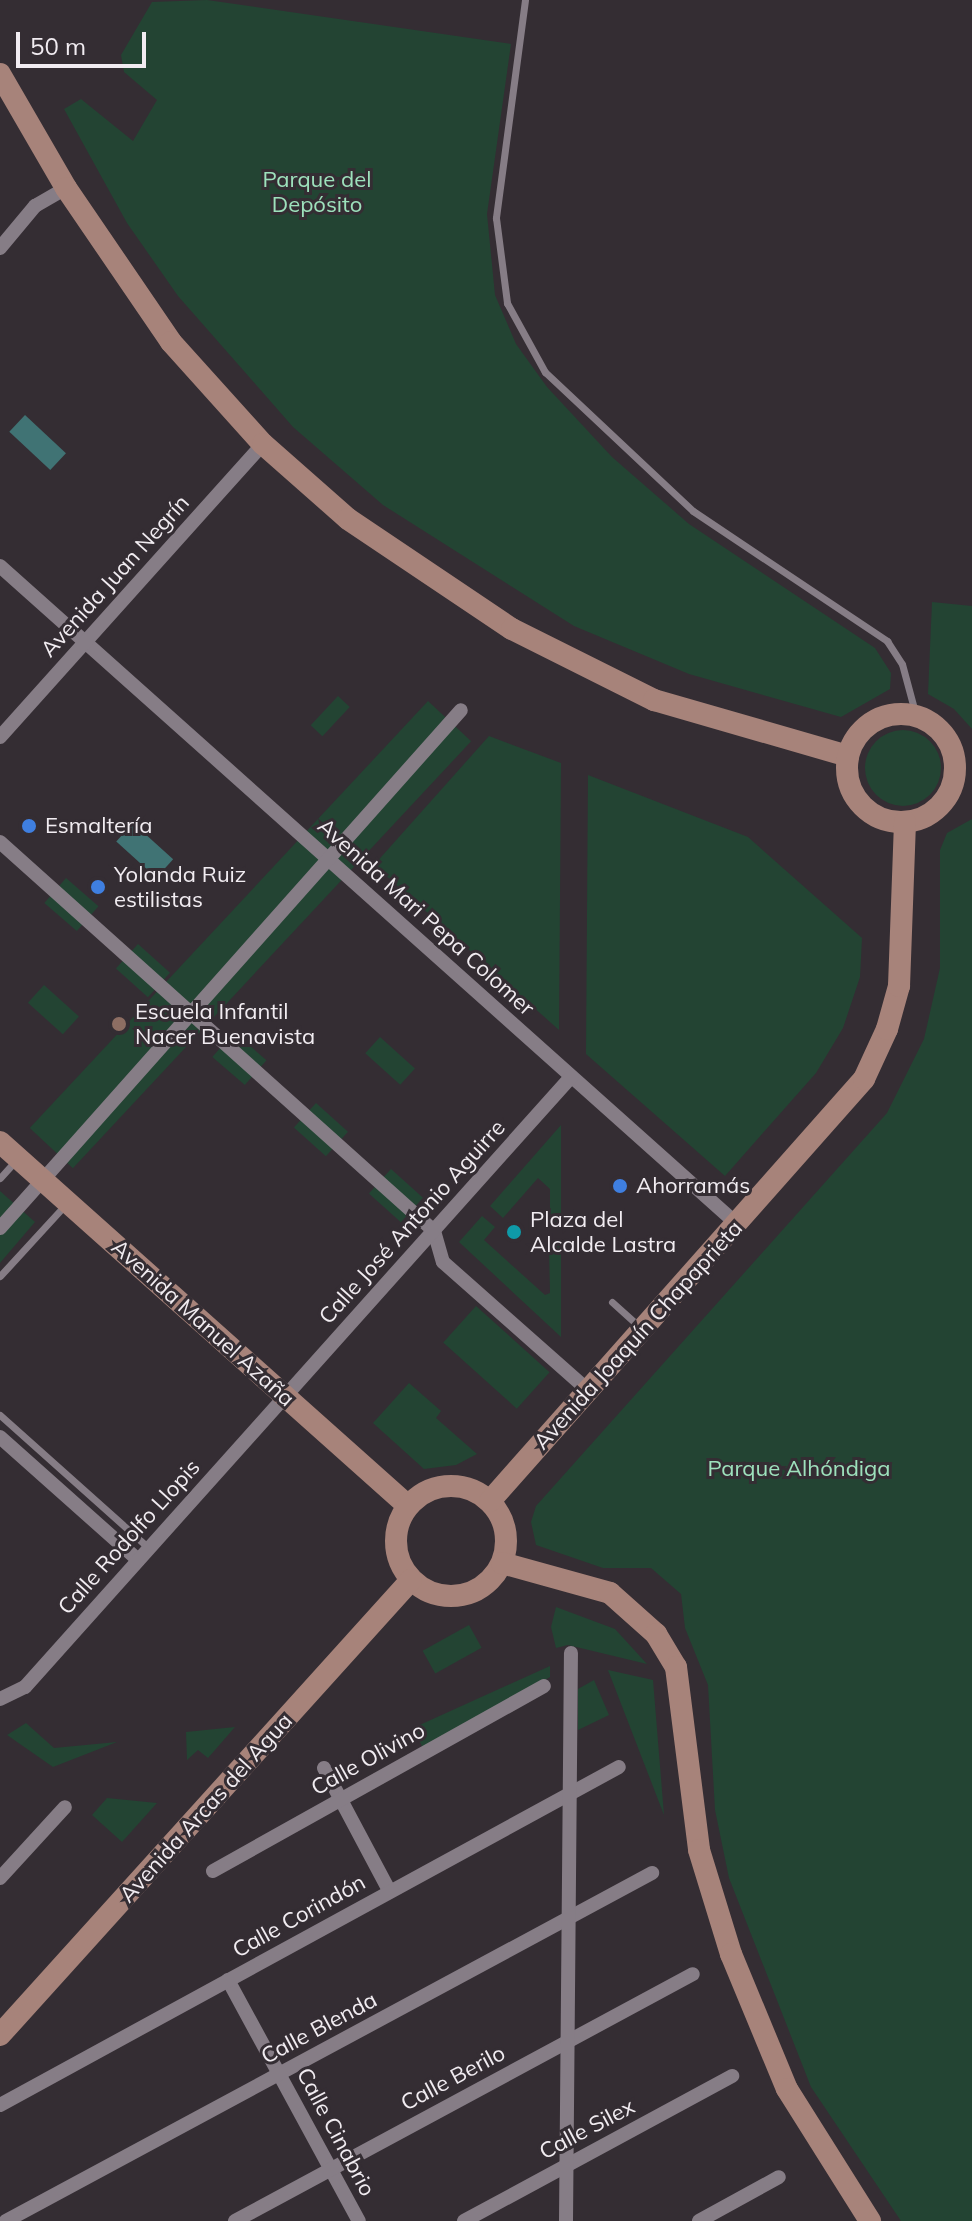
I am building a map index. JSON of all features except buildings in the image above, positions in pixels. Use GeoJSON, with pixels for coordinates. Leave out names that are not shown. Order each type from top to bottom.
{"type":"FeatureCollection","features":[{"type":"Feature","properties":{"kind":"street"},"geometry":{"type":"LineString","coordinates":[[0,74],[66,188],[171,342],[263,444],[348,519],[512,629],[654,700],[848,756]]}},
{"type":"Feature","properties":{"kind":"street"},"geometry":{"type":"LineString","coordinates":[[0,248],[35,206],[66,188]]}},
{"type":"Feature","properties":{"kind":"street","name":"Avenida Juan Negrín"},"geometry":{"type":"LineString","coordinates":[[0,737],[263,444]]}},
{"type":"Feature","properties":{"kind":"street","name":"Avenida Mari Pepa Colomer"},"geometry":{"type":"LineString","coordinates":[[0,566],[738,1225]]}},
{"type":"Feature","properties":{"kind":"street"},"geometry":{"type":"LineString","coordinates":[[0,1228],[461,710]]}},
{"type":"Feature","properties":{"kind":"street"},"geometry":{"type":"LineString","coordinates":[[891,715],[916,716],[946,737],[964,772],[934,811],[905,822],[873,814],[860,803],[850,781],[848,756],[867,726],[891,715]]}},
{"type":"Feature","properties":{"kind":"street","name":"Avenida Joaquín Chapaprieta"},"geometry":{"type":"LineString","coordinates":[[490,1501],[738,1225],[864,1079],[887,1029],[902,955],[905,822]]}},
{"type":"Feature","properties":{"kind":"street"},"geometry":{"type":"LineString","coordinates":[[0,842],[434,1231],[443,1262],[589,1391]]}},
{"type":"Feature","properties":{"kind":"street","name":"Calle José Antonio Aguirre"},"geometry":{"type":"LineString","coordinates":[[286,1397],[571,1077]]}},
{"type":"Feature","properties":{"kind":"street","name":"Avenida Manuel Azaña"},"geometry":{"type":"LineString","coordinates":[[0,1142],[407,1505]]}},
{"type":"Feature","properties":{"kind":"street","name":"Calle Rodolfo Llopis"},"geometry":{"type":"LineString","coordinates":[[0,1699],[25,1687],[286,1397]]}},
{"type":"Feature","properties":{"kind":"street"},"geometry":{"type":"LineString","coordinates":[[0,1437],[138,1560]]}},
{"type":"Feature","properties":{"kind":"street"},"geometry":{"type":"LineString","coordinates":[[455,1485],[490,1501],[505,1529],[502,1563],[478,1590],[461,1596],[443,1596],[411,1580],[402,1567],[395,1536],[407,1505],[436,1487],[455,1485]]}},
{"type":"Feature","properties":{"kind":"street"},"geometry":{"type":"LineString","coordinates":[[502,1563],[610,1593],[647,1624],[676,1667],[699,1850],[731,1954],[787,2089],[870,2221]]}},
{"type":"Feature","properties":{"kind":"street","name":"Avenida Arcas del Agua"},"geometry":{"type":"LineString","coordinates":[[0,2035],[411,1580]]}},
{"type":"Feature","properties":{"kind":"street"},"geometry":{"type":"LineString","coordinates":[[566,2221],[571,1653]]}},
{"type":"Feature","properties":{"kind":"street","name":"Calle Olivino"},"geometry":{"type":"LineString","coordinates":[[213,1871],[544,1686]]}},
{"type":"Feature","properties":{"kind":"street","name":"Calle Corindón"},"geometry":{"type":"LineString","coordinates":[[0,2105],[619,1767]]}},
{"type":"Feature","properties":{"kind":"street"},"geometry":{"type":"LineString","coordinates":[[324,1768],[390,1892]]}},
{"type":"Feature","properties":{"kind":"street"},"geometry":{"type":"LineString","coordinates":[[0,1878],[65,1807]]}},
{"type":"Feature","properties":{"kind":"street","name":"Calle Blenda"},"geometry":{"type":"LineString","coordinates":[[6,2221],[652,1873]]}},
{"type":"Feature","properties":{"kind":"street","name":"Calle Berilo"},"geometry":{"type":"LineString","coordinates":[[235,2221],[693,1974]]}},
{"type":"Feature","properties":{"kind":"street","name":"Calle Cinabrio"},"geometry":{"type":"LineString","coordinates":[[228,1980],[359,2221]]}},
{"type":"Feature","properties":{"kind":"street","name":"Calle Silex"},"geometry":{"type":"LineString","coordinates":[[464,2221],[732,2076]]}},
{"type":"Feature","properties":{"kind":"street"},"geometry":{"type":"LineString","coordinates":[[699,2221],[779,2177]]}},
{"type":"Feature","properties":{"kind":"lane"},"geometry":{"type":"LineString","coordinates":[[525,0],[496,218],[507,303],[545,372],[693,511],[887,641],[902,664],[916,716]]}},
{"type":"Feature","properties":{"kind":"lane"},"geometry":{"type":"LineString","coordinates":[[0,1178],[18,1158]]}},
{"type":"Feature","properties":{"kind":"lane"},"geometry":{"type":"LineString","coordinates":[[0,1276],[68,1202]]}},
{"type":"Feature","properties":{"kind":"lane"},"geometry":{"type":"LineString","coordinates":[[612,1302],[643,1330]]}},
{"type":"Feature","properties":{"kind":"lane"},"geometry":{"type":"LineString","coordinates":[[0,1415],[149,1548]]}},
{"type":"Feature","properties":{"kind":"green space","name":"Parque del Depósito"},"geometry":{"type":"Polygon","coordinates":[[[207,0],[511,44],[487,214],[495,295],[516,344],[547,387],[612,457],[689,524],[875,648],[891,673],[890,689],[841,717],[689,674],[574,626],[383,505],[293,427],[178,296],[127,223],[64,109],[81,99],[133,141],[157,100],[124,72],[121,55],[152,2],[207,0]]]}},
{"type":"Feature","properties":{"kind":"green space"},"geometry":{"type":"Polygon","coordinates":[[[932,602],[972,606],[972,729],[954,709],[928,694],[932,602]]]}},
{"type":"Feature","properties":{"kind":"green space"},"geometry":{"type":"Polygon","coordinates":[[[338,696],[350,707],[322,736],[311,725],[338,696]]]}},
{"type":"Feature","properties":{"kind":"green space"},"geometry":{"type":"Polygon","coordinates":[[[428,701],[471,741],[73,1168],[30,1128],[428,701]]]}},
{"type":"Feature","properties":{"kind":"green space"},"geometry":{"type":"Polygon","coordinates":[[[903,730],[918,733],[930,741],[938,753],[941,768],[938,783],[930,795],[918,803],[903,806],[888,803],[876,795],[868,783],[865,768],[868,753],[876,741],[888,733],[903,730]]]}},
{"type":"Feature","properties":{"kind":"green space"},"geometry":{"type":"Polygon","coordinates":[[[489,736],[561,763],[559,1030],[374,865],[489,736]]]}},
{"type":"Feature","properties":{"kind":"green space"},"geometry":{"type":"Polygon","coordinates":[[[588,775],[748,837],[862,938],[860,977],[843,1028],[816,1073],[725,1176],[586,1054],[588,775]]]}},
{"type":"Feature","properties":{"kind":"green space","name":"Parque Alhóndiga"},"geometry":{"type":"Polygon","coordinates":[[[972,819],[972,2221],[901,2221],[811,2087],[729,1878],[715,1810],[708,1685],[685,1628],[681,1594],[651,1568],[603,1568],[536,1545],[531,1522],[536,1506],[887,1113],[924,1039],[940,968],[940,850],[947,833],[972,819]]]}},
{"type":"Feature","properties":{"kind":"green space"},"geometry":{"type":"Polygon","coordinates":[[[66,878],[98,906],[77,931],[44,903],[66,878]]]}},
{"type":"Feature","properties":{"kind":"green space"},"geometry":{"type":"Polygon","coordinates":[[[138,944],[170,973],[148,997],[116,969],[138,944]]]}},
{"type":"Feature","properties":{"kind":"green space"},"geometry":{"type":"Polygon","coordinates":[[[44,985],[79,1016],[63,1034],[28,1003],[44,985]]]}},
{"type":"Feature","properties":{"kind":"green space"},"geometry":{"type":"Polygon","coordinates":[[[234,1032],[266,1060],[245,1085],[212,1057],[234,1032]]]}},
{"type":"Feature","properties":{"kind":"green space"},"geometry":{"type":"Polygon","coordinates":[[[380,1037],[415,1068],[400,1085],[365,1053],[380,1037]]]}},
{"type":"Feature","properties":{"kind":"green space"},"geometry":{"type":"Polygon","coordinates":[[[316,1103],[348,1132],[326,1156],[294,1128],[316,1103]]]}},
{"type":"Feature","properties":{"kind":"green space"},"geometry":{"type":"Polygon","coordinates":[[[561,1125],[561,1222],[550,1222],[550,1189],[538,1178],[503,1218],[490,1206],[561,1125]]]}},
{"type":"Feature","properties":{"kind":"green space"},"geometry":{"type":"Polygon","coordinates":[[[391,1169],[423,1198],[401,1222],[369,1194],[391,1169]]]}},
{"type":"Feature","properties":{"kind":"green space"},"geometry":{"type":"Polygon","coordinates":[[[0,1191],[35,1222],[0,1263],[0,1191]]]}},
{"type":"Feature","properties":{"kind":"green space"},"geometry":{"type":"Polygon","coordinates":[[[482,1216],[495,1227],[484,1240],[545,1295],[550,1293],[549,1247],[561,1246],[561,1337],[459,1242],[482,1216]]]}},
{"type":"Feature","properties":{"kind":"green space"},"geometry":{"type":"Polygon","coordinates":[[[476,1306],[550,1372],[517,1409],[443,1342],[476,1306]]]}},
{"type":"Feature","properties":{"kind":"green space"},"geometry":{"type":"Polygon","coordinates":[[[409,1383],[441,1411],[436,1418],[477,1454],[456,1465],[424,1469],[373,1423],[409,1383]]]}},
{"type":"Feature","properties":{"kind":"green space"},"geometry":{"type":"Polygon","coordinates":[[[556,1607],[615,1629],[647,1664],[568,1645],[556,1648],[551,1627],[556,1607]]]}},
{"type":"Feature","properties":{"kind":"green space"},"geometry":{"type":"Polygon","coordinates":[[[469,1625],[482,1648],[435,1673],[423,1651],[469,1625]]]}},
{"type":"Feature","properties":{"kind":"green space"},"geometry":{"type":"Polygon","coordinates":[[[550,1666],[550,1677],[423,1748],[413,1728],[550,1666]]]}},
{"type":"Feature","properties":{"kind":"green space"},"geometry":{"type":"Polygon","coordinates":[[[608,1670],[653,1680],[664,1815],[608,1670]]]}},
{"type":"Feature","properties":{"kind":"green space"},"geometry":{"type":"Polygon","coordinates":[[[594,1680],[609,1715],[578,1730],[578,1689],[594,1680]]]}},
{"type":"Feature","properties":{"kind":"green space"},"geometry":{"type":"Polygon","coordinates":[[[26,1723],[54,1748],[117,1742],[53,1767],[7,1735],[26,1723]]]}},
{"type":"Feature","properties":{"kind":"green space"},"geometry":{"type":"Polygon","coordinates":[[[235,1727],[208,1758],[198,1750],[187,1760],[186,1732],[235,1727]]]}},
{"type":"Feature","properties":{"kind":"green space"},"geometry":{"type":"Polygon","coordinates":[[[107,1798],[157,1803],[122,1842],[92,1815],[107,1798]]]}},
{"type":"Feature","properties":{"kind":"water"},"geometry":{"type":"Polygon","coordinates":[[[25,415],[66,453],[50,470],[9,432],[25,415]]]}},
{"type":"Feature","properties":{"kind":"water"},"geometry":{"type":"Polygon","coordinates":[[[133,823],[173,859],[156,878],[116,842],[133,823]]]}},
{"type":"Feature","properties":{"kind":"place","name":"Esmaltería"},"geometry":{"type":"Point","coordinates":[29,826]}},
{"type":"Feature","properties":{"kind":"place","name":"Yolanda Ruiz estilistas"},"geometry":{"type":"Point","coordinates":[98,887]}},
{"type":"Feature","properties":{"kind":"place","name":"Escuela Infantil Nacer Buenavista"},"geometry":{"type":"Point","coordinates":[119,1024]}},
{"type":"Feature","properties":{"kind":"place","name":"Ahorramás"},"geometry":{"type":"Point","coordinates":[620,1186]}},
{"type":"Feature","properties":{"kind":"place","name":"Plaza del Alcalde Lastra"},"geometry":{"type":"Point","coordinates":[514,1232]}}]}
